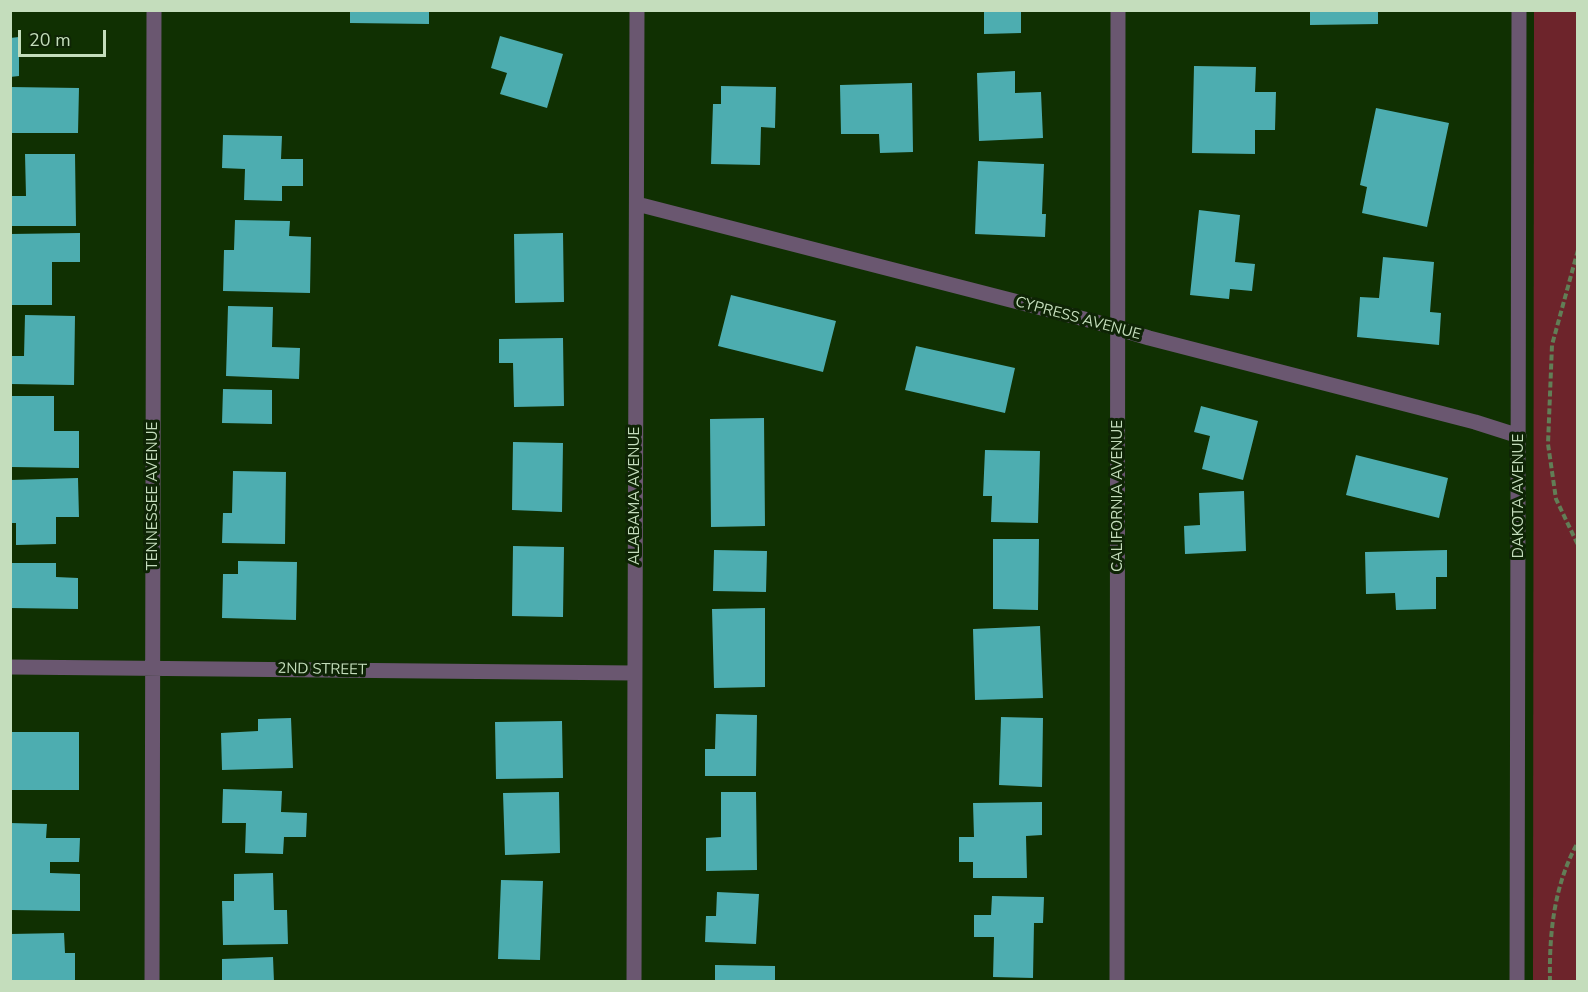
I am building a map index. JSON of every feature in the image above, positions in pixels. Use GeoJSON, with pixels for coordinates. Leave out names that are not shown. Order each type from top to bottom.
{"type":"FeatureCollection","features":[{"type":"Feature","properties":{"kind":"street","name":"TENNESSEE AVENUE"},"geometry":{"type":"LineString","coordinates":[[152,981],[154,10]]}},
{"type":"Feature","properties":{"kind":"street","name":"ALABAMA AVENUE"},"geometry":{"type":"LineString","coordinates":[[634,981],[637,10]]}},
{"type":"Feature","properties":{"kind":"street","name":"CALIFORNIA AVENUE"},"geometry":{"type":"LineString","coordinates":[[1117,981],[1118,10]]}},
{"type":"Feature","properties":{"kind":"street","name":"DAKOTA AVENUE"},"geometry":{"type":"LineString","coordinates":[[1517,981],[1519,10]]}},
{"type":"Feature","properties":{"kind":"street","name":"CYPRESS AVENUE"},"geometry":{"type":"LineString","coordinates":[[637,204],[1475,422],[1519,436]]}},
{"type":"Feature","properties":{"kind":"street","name":"2ND STREET"},"geometry":{"type":"LineString","coordinates":[[10,667],[634,673]]}},
{"type":"Feature","properties":{"kind":"path"},"geometry":{"type":"LineString","coordinates":[[1578,250],[1552,345],[1548,444],[1556,499],[1578,545]]}},
{"type":"Feature","properties":{"kind":"path"},"geometry":{"type":"LineString","coordinates":[[1550,981],[1556,895],[1578,842]]}},
{"type":"Feature","properties":{"kind":"shaded area"},"geometry":{"type":"Polygon","coordinates":[[[1577,10],[1578,981],[1533,982],[1534,11],[1577,10]]]}},
{"type":"Feature","properties":{"kind":"building"},"geometry":{"type":"Polygon","coordinates":[[[350,10],[429,10],[429,24],[350,23],[350,10]]]}},
{"type":"Feature","properties":{"kind":"building"},"geometry":{"type":"Polygon","coordinates":[[[984,10],[1021,10],[1021,33],[984,34],[984,10]]]}},
{"type":"Feature","properties":{"kind":"building"},"geometry":{"type":"Polygon","coordinates":[[[1310,10],[1378,10],[1378,24],[1310,25],[1310,10]]]}},
{"type":"Feature","properties":{"kind":"building"},"geometry":{"type":"Polygon","coordinates":[[[500,36],[563,54],[547,108],[500,94],[507,73],[491,68],[500,36]]]}},
{"type":"Feature","properties":{"kind":"building"},"geometry":{"type":"Polygon","coordinates":[[[19,37],[19,76],[10,77],[10,38],[19,37]]]}},
{"type":"Feature","properties":{"kind":"building"},"geometry":{"type":"Polygon","coordinates":[[[1194,66],[1256,67],[1255,92],[1276,92],[1275,130],[1255,130],[1255,154],[1192,153],[1194,66]]]}},
{"type":"Feature","properties":{"kind":"building"},"geometry":{"type":"Polygon","coordinates":[[[1015,71],[1015,93],[1041,92],[1043,138],[979,141],[977,73],[1015,71]]]}},
{"type":"Feature","properties":{"kind":"building"},"geometry":{"type":"Polygon","coordinates":[[[912,83],[913,152],[880,153],[879,134],[841,134],[840,85],[912,83]]]}},
{"type":"Feature","properties":{"kind":"building"},"geometry":{"type":"Polygon","coordinates":[[[721,86],[776,87],[775,128],[761,127],[760,165],[711,164],[713,104],[721,104],[721,86]]]}},
{"type":"Feature","properties":{"kind":"building"},"geometry":{"type":"Polygon","coordinates":[[[10,87],[79,88],[78,133],[10,133],[10,87]]]}},
{"type":"Feature","properties":{"kind":"building"},"geometry":{"type":"Polygon","coordinates":[[[1376,108],[1449,123],[1427,227],[1362,213],[1367,187],[1360,185],[1376,108]]]}},
{"type":"Feature","properties":{"kind":"building"},"geometry":{"type":"Polygon","coordinates":[[[223,135],[282,136],[281,159],[303,159],[303,186],[282,186],[282,201],[244,200],[245,169],[222,168],[223,135]]]}},
{"type":"Feature","properties":{"kind":"building"},"geometry":{"type":"Polygon","coordinates":[[[25,154],[75,154],[76,226],[10,226],[10,196],[26,196],[25,154]]]}},
{"type":"Feature","properties":{"kind":"building"},"geometry":{"type":"Polygon","coordinates":[[[978,161],[1044,164],[1042,214],[1046,214],[1045,237],[975,234],[978,161]]]}},
{"type":"Feature","properties":{"kind":"building"},"geometry":{"type":"Polygon","coordinates":[[[1199,210],[1240,215],[1235,262],[1255,264],[1252,291],[1230,289],[1229,299],[1190,295],[1199,210]]]}},
{"type":"Feature","properties":{"kind":"building"},"geometry":{"type":"Polygon","coordinates":[[[235,220],[290,221],[289,236],[311,237],[310,293],[223,291],[224,250],[234,250],[235,220]]]}},
{"type":"Feature","properties":{"kind":"building"},"geometry":{"type":"Polygon","coordinates":[[[80,233],[80,262],[52,262],[52,305],[10,305],[10,234],[80,233]]]}},
{"type":"Feature","properties":{"kind":"building"},"geometry":{"type":"Polygon","coordinates":[[[563,233],[564,302],[515,303],[514,234],[563,233]]]}},
{"type":"Feature","properties":{"kind":"building"},"geometry":{"type":"Polygon","coordinates":[[[1383,257],[1434,262],[1430,312],[1441,313],[1439,345],[1357,337],[1360,297],[1379,298],[1383,257]]]}},
{"type":"Feature","properties":{"kind":"building"},"geometry":{"type":"Polygon","coordinates":[[[731,295],[836,321],[823,372],[718,346],[731,295]]]}},
{"type":"Feature","properties":{"kind":"building"},"geometry":{"type":"Polygon","coordinates":[[[228,306],[273,307],[272,347],[300,348],[299,379],[226,376],[228,306]]]}},
{"type":"Feature","properties":{"kind":"building"},"geometry":{"type":"Polygon","coordinates":[[[25,315],[75,316],[74,385],[10,384],[10,356],[24,356],[25,315]]]}},
{"type":"Feature","properties":{"kind":"building"},"geometry":{"type":"Polygon","coordinates":[[[563,338],[564,406],[514,407],[513,363],[499,363],[499,339],[563,338]]]}},
{"type":"Feature","properties":{"kind":"building"},"geometry":{"type":"Polygon","coordinates":[[[916,346],[1015,368],[1005,413],[905,390],[916,346]]]}},
{"type":"Feature","properties":{"kind":"building"},"geometry":{"type":"Polygon","coordinates":[[[223,389],[272,390],[272,424],[222,423],[223,389]]]}},
{"type":"Feature","properties":{"kind":"building"},"geometry":{"type":"Polygon","coordinates":[[[12,396],[54,396],[54,431],[79,431],[79,468],[11,467],[12,396]]]}},
{"type":"Feature","properties":{"kind":"building"},"geometry":{"type":"Polygon","coordinates":[[[1201,406],[1258,421],[1243,480],[1202,469],[1210,436],[1194,432],[1201,406]]]}},
{"type":"Feature","properties":{"kind":"building"},"geometry":{"type":"Polygon","coordinates":[[[764,418],[765,526],[711,527],[710,419],[764,418]]]}},
{"type":"Feature","properties":{"kind":"building"},"geometry":{"type":"Polygon","coordinates":[[[513,442],[563,443],[562,512],[512,510],[513,442]]]}},
{"type":"Feature","properties":{"kind":"building"},"geometry":{"type":"Polygon","coordinates":[[[985,450],[1040,451],[1038,523],[991,522],[992,496],[983,496],[985,450]]]}},
{"type":"Feature","properties":{"kind":"building"},"geometry":{"type":"Polygon","coordinates":[[[1356,455],[1448,478],[1439,518],[1346,495],[1356,455]]]}},
{"type":"Feature","properties":{"kind":"building"},"geometry":{"type":"Polygon","coordinates":[[[233,471],[286,472],[285,544],[222,543],[223,513],[232,513],[233,471]]]}},
{"type":"Feature","properties":{"kind":"building"},"geometry":{"type":"Polygon","coordinates":[[[78,478],[79,517],[56,517],[56,544],[16,545],[16,523],[10,523],[10,480],[78,478]]]}},
{"type":"Feature","properties":{"kind":"building"},"geometry":{"type":"Polygon","coordinates":[[[1244,491],[1246,551],[1185,554],[1184,526],[1200,525],[1199,493],[1244,491]]]}},
{"type":"Feature","properties":{"kind":"building"},"geometry":{"type":"Polygon","coordinates":[[[993,539],[1039,539],[1038,610],[993,609],[993,539]]]}},
{"type":"Feature","properties":{"kind":"building"},"geometry":{"type":"Polygon","coordinates":[[[513,546],[564,547],[563,617],[512,616],[513,546]]]}},
{"type":"Feature","properties":{"kind":"building"},"geometry":{"type":"Polygon","coordinates":[[[714,550],[767,551],[766,592],[713,591],[714,550]]]}},
{"type":"Feature","properties":{"kind":"building"},"geometry":{"type":"Polygon","coordinates":[[[1447,550],[1447,577],[1436,577],[1436,609],[1396,610],[1395,593],[1366,594],[1365,552],[1447,550]]]}},
{"type":"Feature","properties":{"kind":"building"},"geometry":{"type":"Polygon","coordinates":[[[238,561],[297,562],[296,620],[222,618],[223,574],[238,574],[238,561]]]}},
{"type":"Feature","properties":{"kind":"building"},"geometry":{"type":"Polygon","coordinates":[[[10,563],[56,563],[56,577],[78,578],[78,609],[10,608],[10,563]]]}},
{"type":"Feature","properties":{"kind":"building"},"geometry":{"type":"Polygon","coordinates":[[[765,608],[765,687],[714,688],[712,609],[765,608]]]}},
{"type":"Feature","properties":{"kind":"building"},"geometry":{"type":"Polygon","coordinates":[[[1040,626],[1043,698],[975,700],[973,629],[1040,626]]]}},
{"type":"Feature","properties":{"kind":"building"},"geometry":{"type":"Polygon","coordinates":[[[716,714],[757,715],[756,776],[705,776],[705,749],[715,749],[716,714]]]}},
{"type":"Feature","properties":{"kind":"building"},"geometry":{"type":"Polygon","coordinates":[[[1001,717],[1043,718],[1042,787],[999,785],[1001,717]]]}},
{"type":"Feature","properties":{"kind":"building"},"geometry":{"type":"Polygon","coordinates":[[[291,718],[293,768],[222,770],[221,733],[258,731],[258,719],[291,718]]]}},
{"type":"Feature","properties":{"kind":"building"},"geometry":{"type":"Polygon","coordinates":[[[562,721],[563,778],[496,779],[495,722],[562,721]]]}},
{"type":"Feature","properties":{"kind":"building"},"geometry":{"type":"Polygon","coordinates":[[[10,732],[79,732],[79,790],[10,790],[10,732]]]}},
{"type":"Feature","properties":{"kind":"building"},"geometry":{"type":"Polygon","coordinates":[[[223,789],[282,791],[281,812],[307,813],[306,837],[284,837],[283,854],[245,853],[246,823],[222,823],[223,789]]]}},
{"type":"Feature","properties":{"kind":"building"},"geometry":{"type":"Polygon","coordinates":[[[559,792],[560,853],[505,855],[503,793],[559,792]]]}},
{"type":"Feature","properties":{"kind":"building"},"geometry":{"type":"Polygon","coordinates":[[[721,792],[756,792],[757,870],[706,871],[706,838],[721,837],[721,792]]]}},
{"type":"Feature","properties":{"kind":"building"},"geometry":{"type":"Polygon","coordinates":[[[1042,802],[1042,835],[1026,836],[1027,878],[973,878],[973,862],[959,862],[959,837],[974,837],[973,803],[1042,802]]]}},
{"type":"Feature","properties":{"kind":"building"},"geometry":{"type":"Polygon","coordinates":[[[10,823],[47,824],[46,838],[80,838],[79,862],[50,862],[50,873],[80,874],[80,911],[10,910],[10,823]]]}},
{"type":"Feature","properties":{"kind":"building"},"geometry":{"type":"Polygon","coordinates":[[[273,873],[274,910],[287,910],[288,944],[223,945],[222,901],[234,901],[234,874],[273,873]]]}},
{"type":"Feature","properties":{"kind":"building"},"geometry":{"type":"Polygon","coordinates":[[[501,880],[543,881],[540,960],[498,959],[501,880]]]}},
{"type":"Feature","properties":{"kind":"building"},"geometry":{"type":"Polygon","coordinates":[[[717,892],[759,894],[756,944],[705,942],[706,916],[716,916],[717,892]]]}},
{"type":"Feature","properties":{"kind":"building"},"geometry":{"type":"Polygon","coordinates":[[[992,896],[1044,897],[1043,923],[1034,923],[1033,978],[993,977],[994,937],[974,937],[974,915],[991,915],[992,896]]]}},
{"type":"Feature","properties":{"kind":"building"},"geometry":{"type":"Polygon","coordinates":[[[64,933],[65,953],[75,953],[75,982],[10,982],[10,934],[64,933]]]}},
{"type":"Feature","properties":{"kind":"building"},"geometry":{"type":"Polygon","coordinates":[[[273,957],[274,982],[222,982],[222,959],[273,957]]]}},
{"type":"Feature","properties":{"kind":"building"},"geometry":{"type":"Polygon","coordinates":[[[715,965],[775,966],[775,982],[715,982],[715,965]]]}}]}
